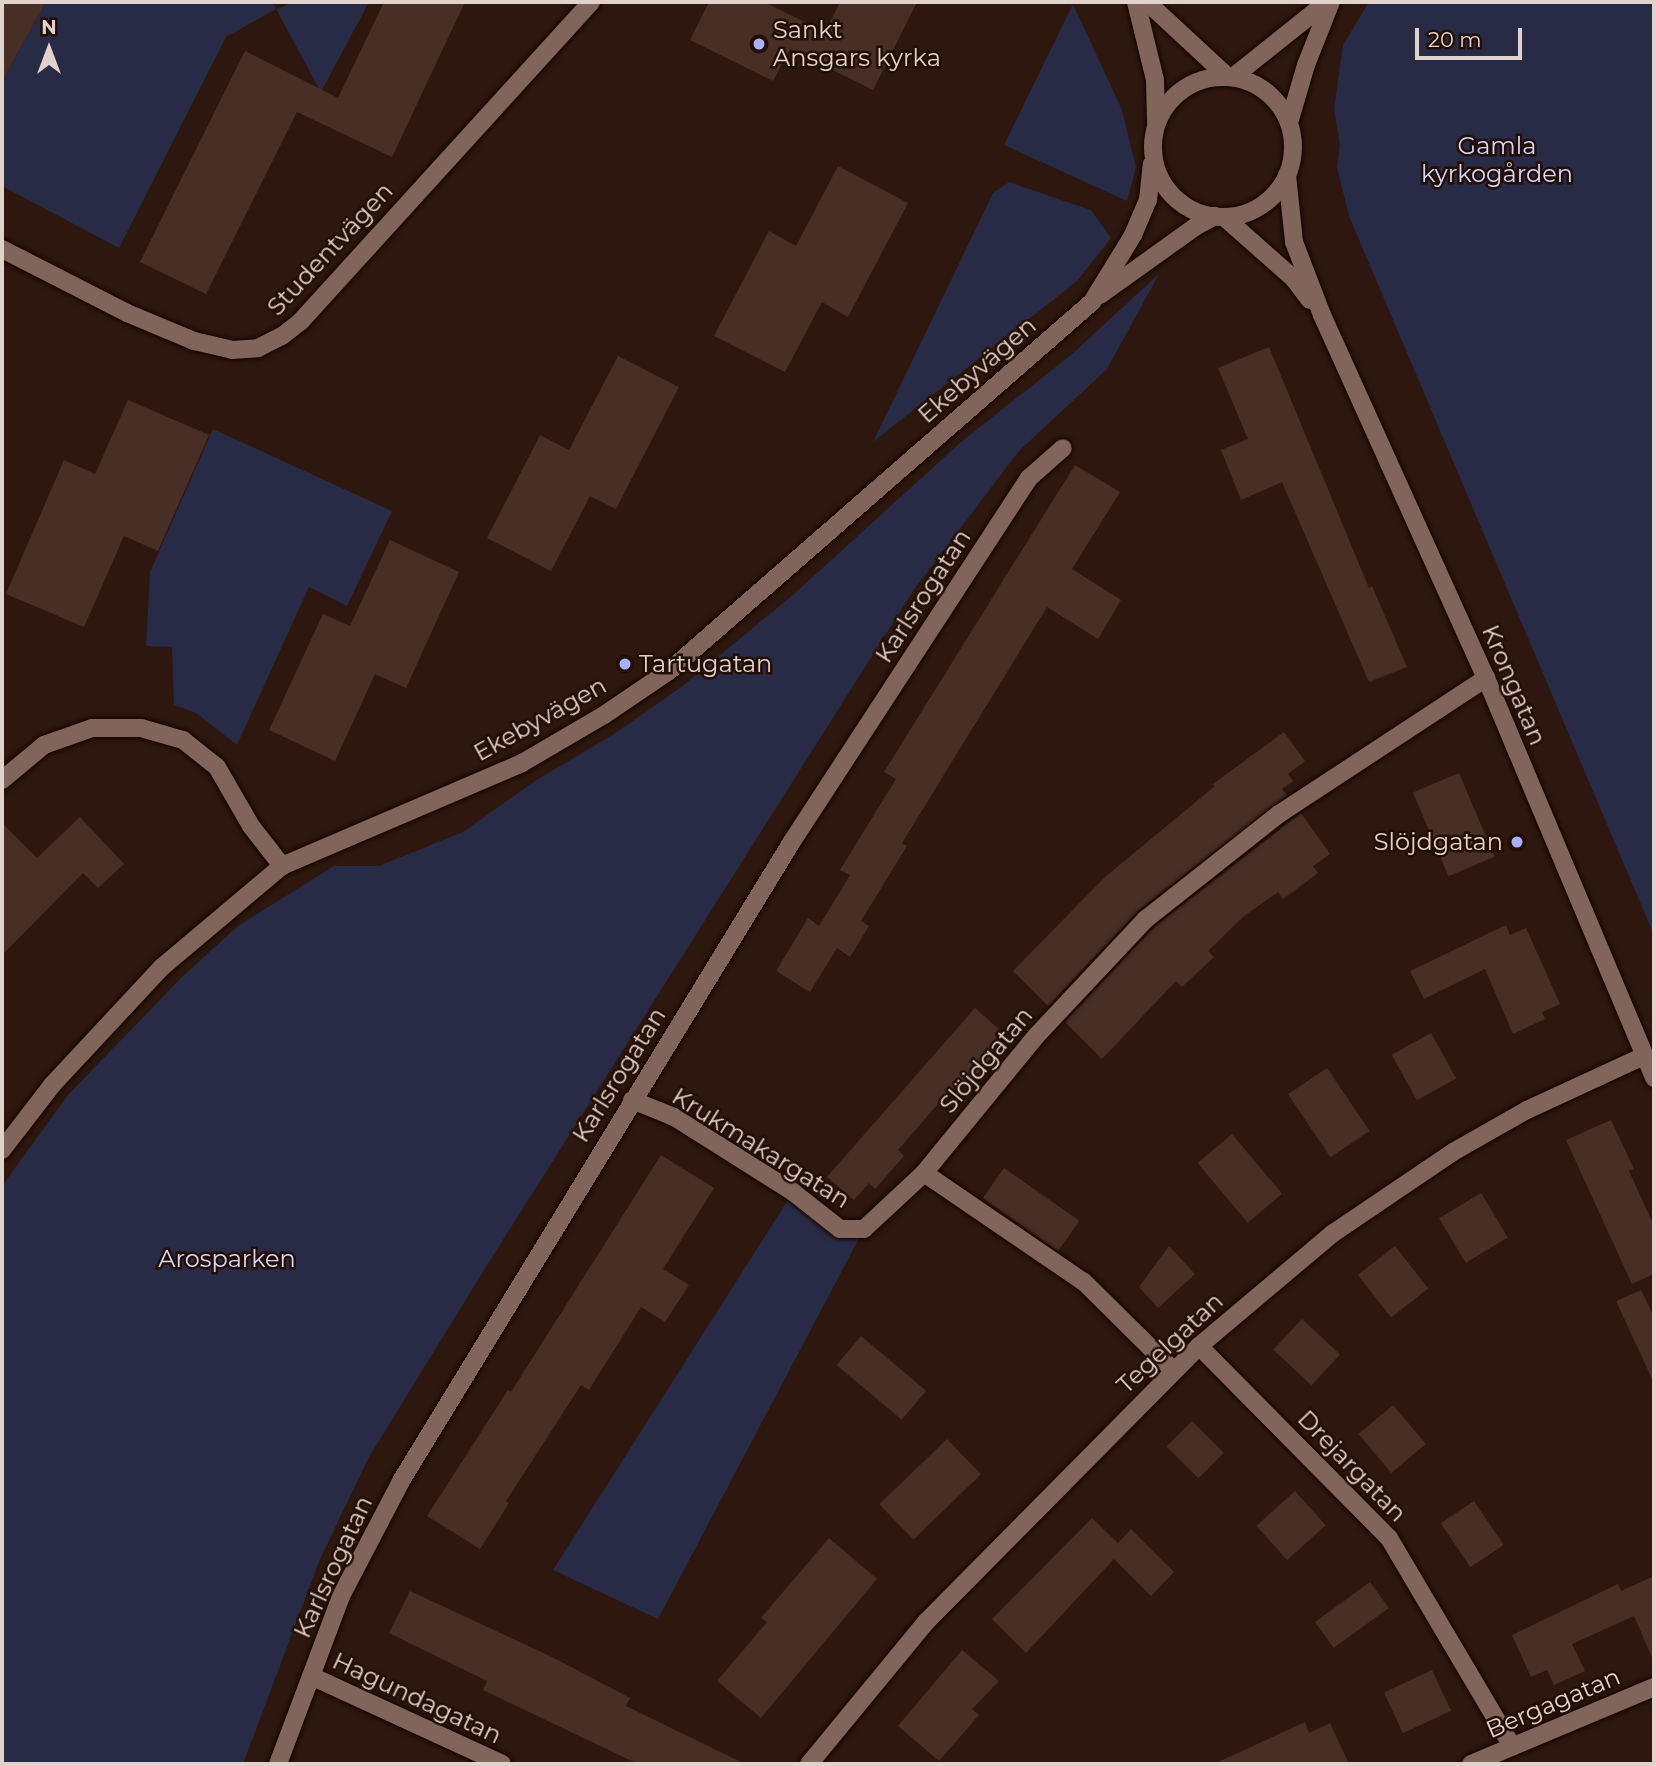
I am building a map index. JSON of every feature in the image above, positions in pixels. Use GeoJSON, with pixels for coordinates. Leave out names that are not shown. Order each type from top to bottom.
{"type":"FeatureCollection","features":[{"type":"Feature","properties":{"kind":"street","name":"Studentvägen"},"geometry":{"type":"LineString","coordinates":[[2,249],[127,313],[194,341],[232,349],[258,348],[282,336],[301,321],[591,2]]}},
{"type":"Feature","properties":{"kind":"street"},"geometry":{"type":"LineString","coordinates":[[1136,2],[1155,80],[1156,125],[1153,157],[1162,184],[1172,195],[1199,214],[1220,217],[1255,209],[1271,198],[1287,175],[1293,142],[1289,123],[1275,99],[1262,88],[1231,76],[1147,2]]}},
{"type":"Feature","properties":{"kind":"street"},"geometry":{"type":"LineString","coordinates":[[1156,125],[1170,101],[1194,82],[1231,76],[1329,2]]}},
{"type":"Feature","properties":{"kind":"street"},"geometry":{"type":"LineString","coordinates":[[1289,123],[1329,2]]}},
{"type":"Feature","properties":{"kind":"street","name":"Ekebyvägen"},"geometry":{"type":"LineString","coordinates":[[1092,302],[1133,235],[1143,212],[1148,200],[1153,157]]}},
{"type":"Feature","properties":{"kind":"street","name":"Krongatan"},"geometry":{"type":"LineString","coordinates":[[1287,175],[1294,242],[1322,315],[1486,678],[1654,1078]]}},
{"type":"Feature","properties":{"kind":"street","name":"Krongatan"},"geometry":{"type":"LineString","coordinates":[[1220,217],[1294,279],[1322,315]]}},
{"type":"Feature","properties":{"kind":"street","name":"Ekebyvägen"},"geometry":{"type":"LineString","coordinates":[[2,1150],[51,1084],[162,967],[282,866],[522,763],[604,715],[669,671],[1092,302],[1152,256],[1220,217]]}},
{"type":"Feature","properties":{"kind":"street","name":"Karlsrogatan"},"geometry":{"type":"LineString","coordinates":[[278,1764],[341,1597],[401,1481],[791,843],[1029,478],[1063,449]]}},
{"type":"Feature","properties":{"kind":"street","name":"Slöjdgatan"},"geometry":{"type":"LineString","coordinates":[[864,1229],[924,1173],[1037,1035],[1146,919],[1279,814],[1486,678]]}},
{"type":"Feature","properties":{"kind":"street"},"geometry":{"type":"LineString","coordinates":[[2,780],[44,745],[92,728],[141,728],[183,740],[217,767],[251,825],[282,866]]}},
{"type":"Feature","properties":{"kind":"street","name":"Tegelgatan"},"geometry":{"type":"LineString","coordinates":[[809,1764],[926,1622],[1199,1346],[1332,1234],[1453,1152],[1527,1110],[1644,1056]]}},
{"type":"Feature","properties":{"kind":"street","name":"Krukmakargatan"},"geometry":{"type":"LineString","coordinates":[[632,1100],[674,1117],[793,1192],[840,1229],[864,1229]]}},
{"type":"Feature","properties":{"kind":"street"},"geometry":{"type":"LineString","coordinates":[[924,1173],[1084,1282],[1173,1370]]}},
{"type":"Feature","properties":{"kind":"street","name":"Drejargatan"},"geometry":{"type":"LineString","coordinates":[[1199,1346],[1390,1538],[1512,1746]]}},
{"type":"Feature","properties":{"kind":"street","name":"Hagundagatan"},"geometry":{"type":"LineString","coordinates":[[311,1676],[502,1764]]}},
{"type":"Feature","properties":{"kind":"street","name":"Bergagatan"},"geometry":{"type":"LineString","coordinates":[[1471,1764],[1654,1687]]}},
{"type":"Feature","properties":{"kind":"green space"},"geometry":{"type":"Polygon","coordinates":[[[46,2],[272,2],[276,9],[226,37],[119,248],[2,186],[2,81],[46,2]]]}},
{"type":"Feature","properties":{"kind":"green space"},"geometry":{"type":"Polygon","coordinates":[[[295,2],[369,2],[321,92],[276,9],[295,2]]]}},
{"type":"Feature","properties":{"kind":"green space","name":"Gamla kyrkogården"},"geometry":{"type":"Polygon","coordinates":[[[1369,2],[1654,2],[1654,935],[1349,216],[1337,167],[1340,145],[1334,109],[1343,45],[1369,2]]]}},
{"type":"Feature","properties":{"kind":"green space"},"geometry":{"type":"Polygon","coordinates":[[[1073,4],[1122,110],[1136,167],[1127,201],[1004,145],[1073,4]]]}},
{"type":"Feature","properties":{"kind":"green space"},"geometry":{"type":"Polygon","coordinates":[[[1009,182],[1091,210],[1111,238],[1077,281],[873,442],[993,193],[1009,182]]]}},
{"type":"Feature","properties":{"kind":"green space","name":"Arosparken"},"geometry":{"type":"Polygon","coordinates":[[[1159,274],[1107,369],[1019,451],[915,588],[489,1262],[369,1457],[320,1559],[243,1764],[2,1764],[2,1186],[68,1095],[182,977],[238,926],[334,866],[379,866],[463,832],[535,781],[614,734],[680,688],[794,594],[961,442],[1072,354],[1159,274]]]}},
{"type":"Feature","properties":{"kind":"green space"},"geometry":{"type":"Polygon","coordinates":[[[213,429],[392,511],[347,606],[309,587],[237,745],[196,713],[174,705],[172,647],[146,646],[150,572],[213,429]]]}},
{"type":"Feature","properties":{"kind":"green space"},"geometry":{"type":"Polygon","coordinates":[[[793,1192],[840,1229],[864,1229],[658,1619],[553,1570],[793,1192]]]}},
{"type":"Feature","properties":{"kind":"building"},"geometry":{"type":"Polygon","coordinates":[[[2,2],[46,2],[2,81],[2,2]]]}},
{"type":"Feature","properties":{"kind":"building"},"geometry":{"type":"Polygon","coordinates":[[[384,2],[465,2],[392,157],[297,112],[206,294],[140,262],[245,51],[338,98],[384,2]]]}},
{"type":"Feature","properties":{"kind":"building"},"geometry":{"type":"Polygon","coordinates":[[[709,2],[764,2],[825,32],[840,2],[917,2],[873,90],[790,49],[773,81],[690,40],[709,2]]]}},
{"type":"Feature","properties":{"kind":"building"},"geometry":{"type":"Polygon","coordinates":[[[838,166],[908,203],[848,317],[822,302],[785,372],[714,336],[769,231],[796,246],[838,166]]]}},
{"type":"Feature","properties":{"kind":"building"},"geometry":{"type":"Polygon","coordinates":[[[1269,347],[1369,588],[1372,586],[1407,667],[1369,682],[1282,482],[1241,500],[1221,450],[1248,439],[1218,368],[1269,347]]]}},
{"type":"Feature","properties":{"kind":"building"},"geometry":{"type":"Polygon","coordinates":[[[618,356],[679,387],[616,509],[590,496],[551,571],[487,538],[540,435],[569,450],[618,356]]]}},
{"type":"Feature","properties":{"kind":"building"},"geometry":{"type":"Polygon","coordinates":[[[128,400],[209,435],[158,551],[124,536],[84,627],[6,594],[64,460],[95,474],[128,400]]]}},
{"type":"Feature","properties":{"kind":"building"},"geometry":{"type":"Polygon","coordinates":[[[1075,465],[1120,492],[1072,569],[1121,600],[1098,639],[1047,607],[902,843],[907,846],[861,921],[869,926],[850,957],[837,948],[810,992],[776,971],[808,918],[819,926],[850,875],[840,870],[896,779],[884,772],[1075,465]]]}},
{"type":"Feature","properties":{"kind":"building"},"geometry":{"type":"Polygon","coordinates":[[[390,540],[459,572],[406,688],[375,674],[335,761],[269,730],[323,614],[350,626],[390,540]]]}},
{"type":"Feature","properties":{"kind":"building"},"geometry":{"type":"Polygon","coordinates":[[[1284,732],[1305,761],[1288,774],[1293,781],[1282,789],[1287,795],[1139,910],[1048,1006],[1013,971],[1105,877],[1215,786],[1213,784],[1284,732]]]}},
{"type":"Feature","properties":{"kind":"building"},"geometry":{"type":"Polygon","coordinates":[[[1459,773],[1495,857],[1449,876],[1413,793],[1459,773]]]}},
{"type":"Feature","properties":{"kind":"building"},"geometry":{"type":"Polygon","coordinates":[[[1301,813],[1330,854],[1313,866],[1318,873],[1283,899],[1278,892],[1244,916],[1208,951],[1214,957],[1182,987],[1176,981],[1102,1059],[1065,1022],[1154,927],[1301,813]]]}},
{"type":"Feature","properties":{"kind":"building"},"geometry":{"type":"Polygon","coordinates":[[[80,817],[124,864],[98,888],[83,873],[2,955],[2,823],[37,858],[80,817]]]}},
{"type":"Feature","properties":{"kind":"building"},"geometry":{"type":"Polygon","coordinates":[[[1506,925],[1510,935],[1526,928],[1560,1004],[1542,1012],[1545,1019],[1513,1034],[1485,969],[1424,999],[1410,971],[1506,925]]]}},
{"type":"Feature","properties":{"kind":"building"},"geometry":{"type":"Polygon","coordinates":[[[975,1008],[1002,1032],[989,1049],[995,1054],[966,1087],[960,1082],[944,1097],[898,1150],[904,1156],[875,1189],[869,1183],[854,1200],[827,1177],[975,1008]]]}},
{"type":"Feature","properties":{"kind":"building"},"geometry":{"type":"Polygon","coordinates":[[[1431,1033],[1456,1078],[1417,1100],[1392,1055],[1431,1033]]]}},
{"type":"Feature","properties":{"kind":"building"},"geometry":{"type":"Polygon","coordinates":[[[1327,1068],[1369,1131],[1331,1157],[1288,1094],[1327,1068]]]}},
{"type":"Feature","properties":{"kind":"building"},"geometry":{"type":"Polygon","coordinates":[[[1611,1120],[1634,1169],[1629,1171],[1654,1226],[1654,1274],[1632,1284],[1566,1140],[1611,1120]]]}},
{"type":"Feature","properties":{"kind":"building"},"geometry":{"type":"Polygon","coordinates":[[[1232,1134],[1282,1194],[1248,1223],[1198,1163],[1232,1134]]]}},
{"type":"Feature","properties":{"kind":"building"},"geometry":{"type":"Polygon","coordinates":[[[661,1155],[714,1188],[663,1269],[689,1285],[665,1322],[641,1307],[589,1390],[581,1385],[506,1501],[509,1503],[480,1549],[427,1516],[508,1390],[511,1392],[661,1155]]]}},
{"type":"Feature","properties":{"kind":"building"},"geometry":{"type":"Polygon","coordinates":[[[1004,1168],[1079,1221],[1058,1251],[983,1198],[1004,1168]]]}},
{"type":"Feature","properties":{"kind":"building"},"geometry":{"type":"Polygon","coordinates":[[[1481,1193],[1508,1238],[1466,1263],[1439,1218],[1481,1193]]]}},
{"type":"Feature","properties":{"kind":"building"},"geometry":{"type":"Polygon","coordinates":[[[1169,1246],[1195,1274],[1158,1308],[1139,1287],[1169,1246]]]}},
{"type":"Feature","properties":{"kind":"building"},"geometry":{"type":"Polygon","coordinates":[[[1395,1246],[1428,1289],[1391,1317],[1358,1275],[1395,1246]]]}},
{"type":"Feature","properties":{"kind":"building"},"geometry":{"type":"Polygon","coordinates":[[[1641,1290],[1654,1317],[1654,1383],[1616,1301],[1641,1290]]]}},
{"type":"Feature","properties":{"kind":"building"},"geometry":{"type":"Polygon","coordinates":[[[1302,1319],[1340,1354],[1311,1385],[1273,1350],[1302,1319]]]}},
{"type":"Feature","properties":{"kind":"building"},"geometry":{"type":"Polygon","coordinates":[[[861,1336],[926,1391],[902,1420],[837,1365],[861,1336]]]}},
{"type":"Feature","properties":{"kind":"building"},"geometry":{"type":"Polygon","coordinates":[[[1393,1405],[1426,1444],[1391,1473],[1359,1434],[1393,1405]]]}},
{"type":"Feature","properties":{"kind":"building"},"geometry":{"type":"Polygon","coordinates":[[[1192,1421],[1224,1453],[1198,1478],[1167,1446],[1192,1421]]]}},
{"type":"Feature","properties":{"kind":"building"},"geometry":{"type":"Polygon","coordinates":[[[947,1439],[981,1474],[913,1540],[879,1504],[947,1439]]]}},
{"type":"Feature","properties":{"kind":"building"},"geometry":{"type":"Polygon","coordinates":[[[1295,1491],[1326,1525],[1287,1560],[1256,1526],[1295,1491]]]}},
{"type":"Feature","properties":{"kind":"building"},"geometry":{"type":"Polygon","coordinates":[[[1474,1501],[1504,1545],[1470,1567],[1441,1523],[1474,1501]]]}},
{"type":"Feature","properties":{"kind":"building"},"geometry":{"type":"Polygon","coordinates":[[[1092,1518],[1118,1543],[1131,1529],[1174,1572],[1151,1596],[1114,1559],[1026,1653],[992,1619],[1092,1518]]]}},
{"type":"Feature","properties":{"kind":"building"},"geometry":{"type":"Polygon","coordinates":[[[829,1538],[877,1579],[761,1718],[717,1681],[767,1622],[761,1618],[829,1538]]]}},
{"type":"Feature","properties":{"kind":"building"},"geometry":{"type":"Polygon","coordinates":[[[1654,1576],[1654,1662],[1634,1616],[1572,1644],[1585,1671],[1554,1685],[1547,1670],[1531,1677],[1512,1635],[1618,1584],[1621,1591],[1654,1576]]]}},
{"type":"Feature","properties":{"kind":"building"},"geometry":{"type":"Polygon","coordinates":[[[1370,1582],[1389,1608],[1334,1648],[1315,1622],[1370,1582]]]}},
{"type":"Feature","properties":{"kind":"building"},"geometry":{"type":"Polygon","coordinates":[[[410,1591],[554,1658],[630,1698],[626,1706],[745,1764],[638,1764],[483,1690],[487,1681],[389,1633],[410,1591]]]}},
{"type":"Feature","properties":{"kind":"building"},"geometry":{"type":"Polygon","coordinates":[[[962,1650],[999,1681],[972,1709],[979,1715],[939,1761],[898,1726],[962,1650]]]}},
{"type":"Feature","properties":{"kind":"building"},"geometry":{"type":"Polygon","coordinates":[[[1432,1670],[1451,1711],[1403,1733],[1384,1692],[1432,1670]]]}},
{"type":"Feature","properties":{"kind":"building"},"geometry":{"type":"Polygon","coordinates":[[[1305,1722],[1309,1733],[1330,1723],[1349,1764],[1214,1764],[1305,1722]]]}},
{"type":"Feature","properties":{"kind":"place","name":"Sankt Ansgars kyrka"},"geometry":{"type":"Point","coordinates":[759,44]}},
{"type":"Feature","properties":{"kind":"place","name":"Tartugatan"},"geometry":{"type":"Point","coordinates":[625,664]}},
{"type":"Feature","properties":{"kind":"place","name":"Slöjdgatan"},"geometry":{"type":"Point","coordinates":[1517,842]}}]}
